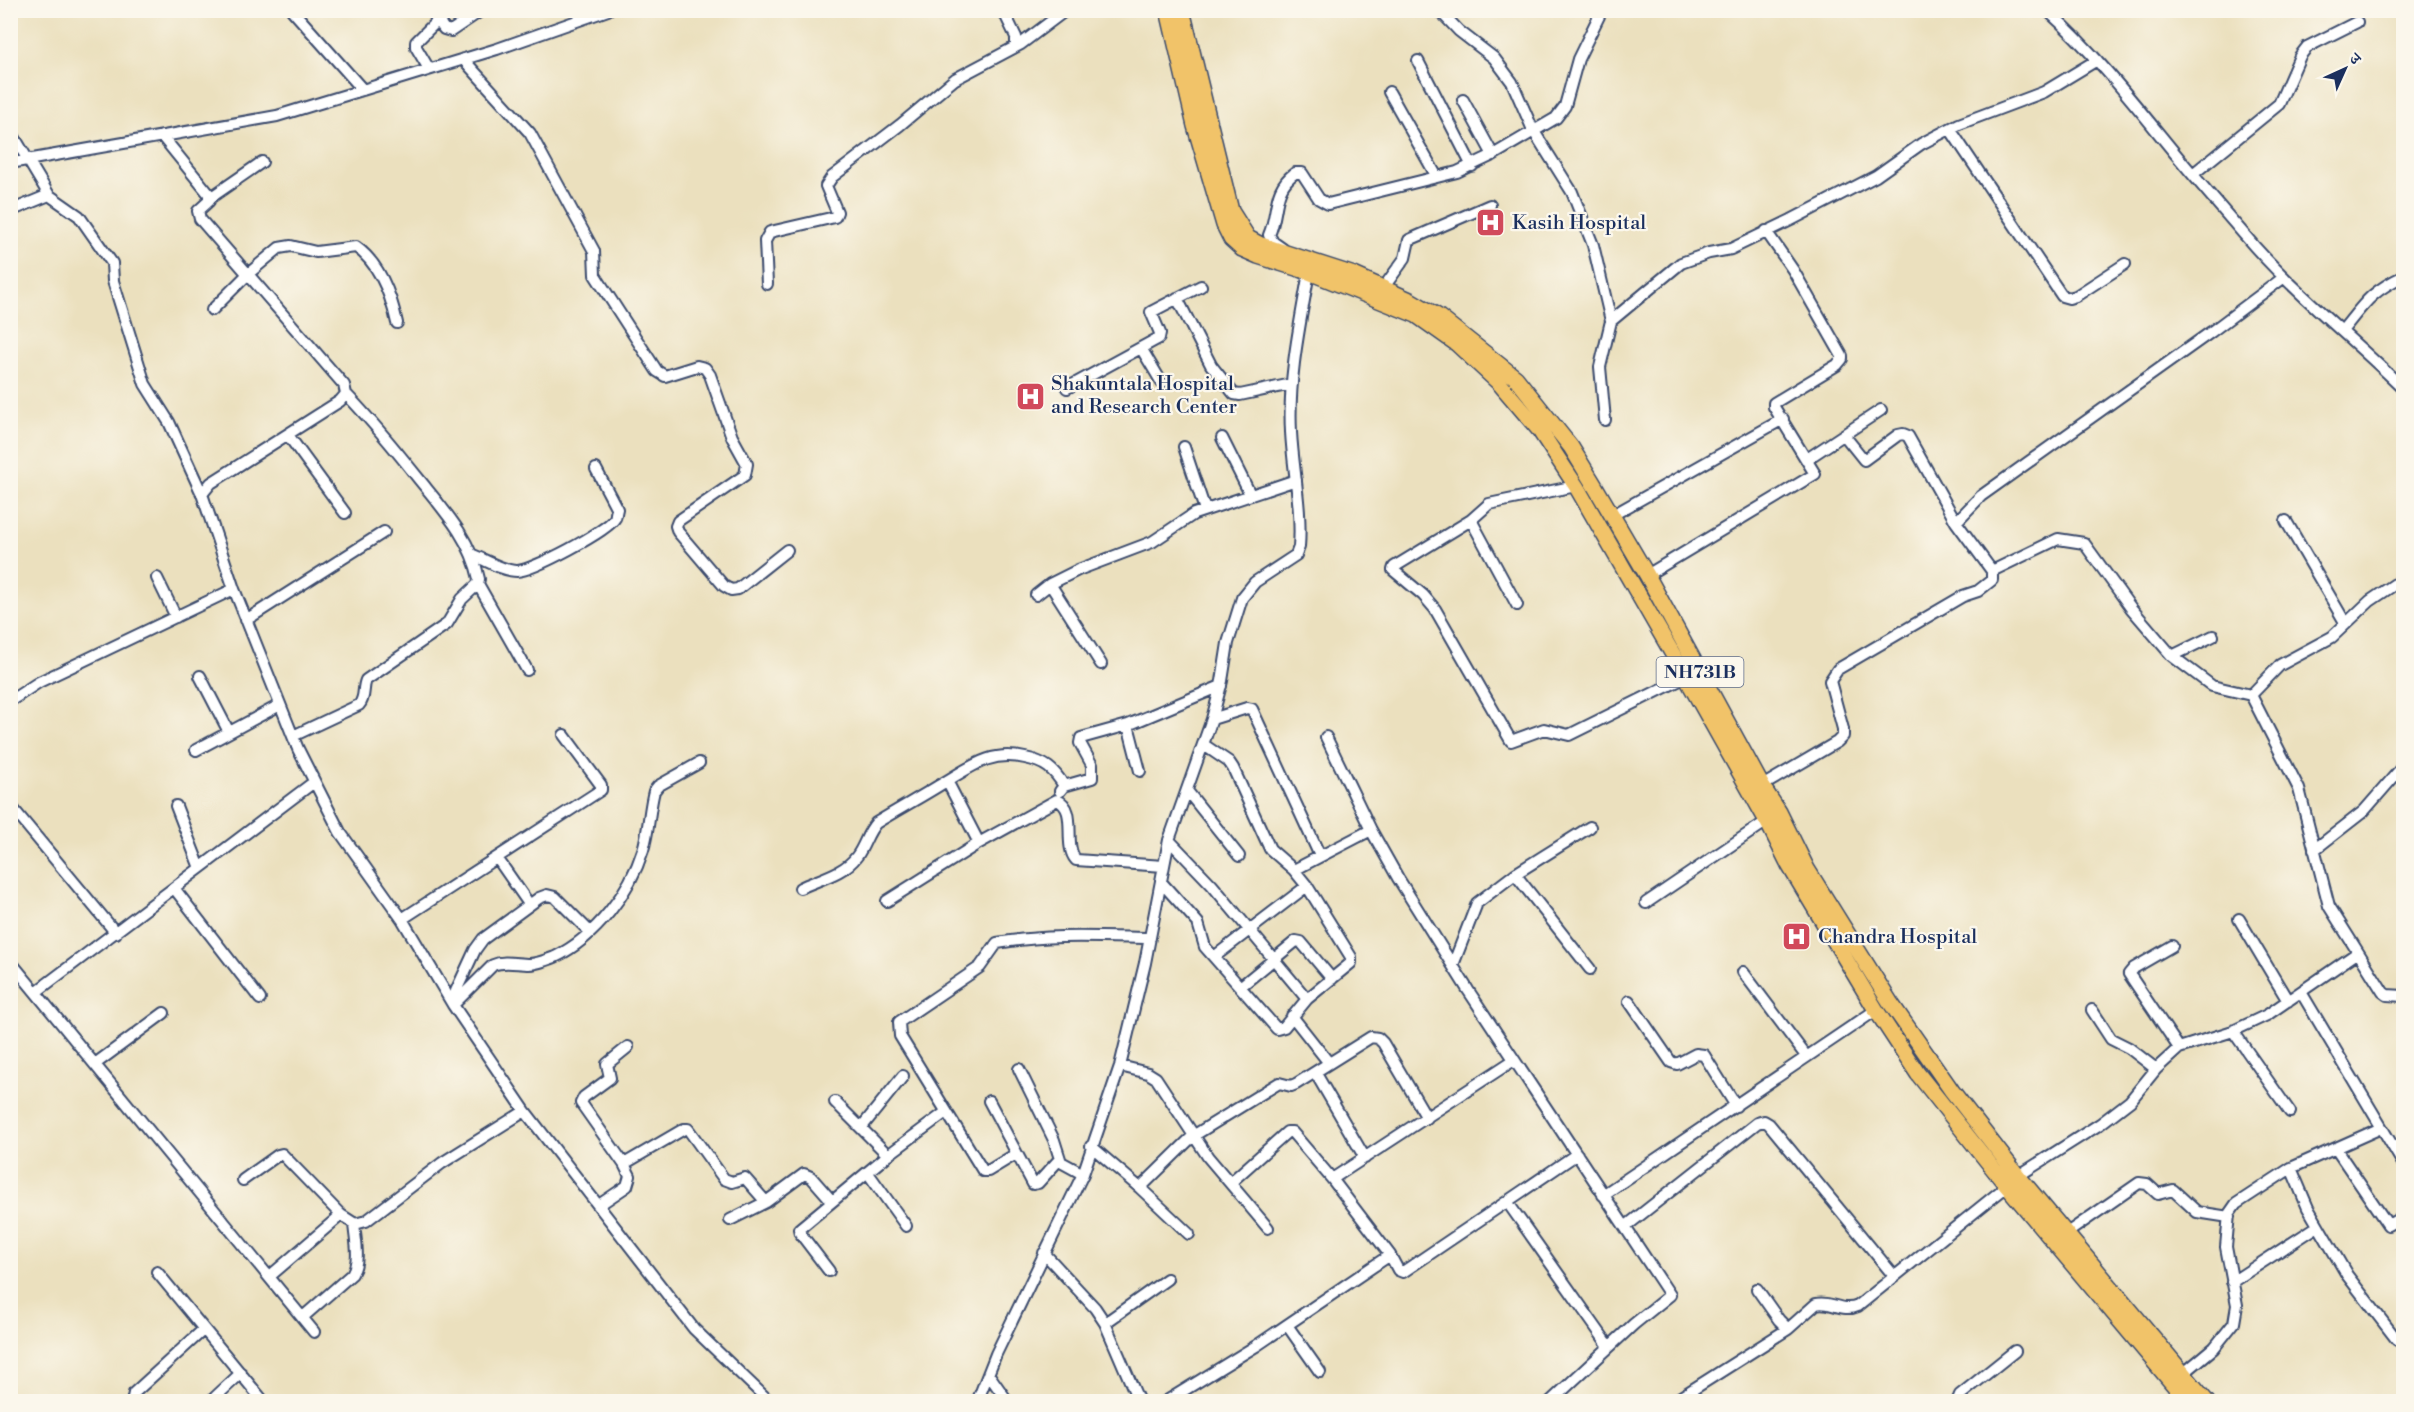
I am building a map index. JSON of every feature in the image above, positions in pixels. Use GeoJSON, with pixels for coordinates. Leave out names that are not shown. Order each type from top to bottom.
{"type":"FeatureCollection","features":[{"type":"Feature","properties":{"kind":"highway"},"geometry":{"type":"LineString","coordinates":[[1168,10],[1197,136],[1224,225],[1231,239],[1242,249],[1258,256],[1309,272],[1416,315],[1457,344],[1500,384],[1534,423],[1576,486],[1767,821],[1789,865],[1876,1010],[1918,1074],[2012,1181],[2188,1401]]}},
{"type":"Feature","properties":{"kind":"highway","name":"NH731B"},"geometry":{"type":"LineString","coordinates":[[1182,10],[1232,211],[1248,238],[1261,245],[1384,287],[1439,317],[1516,378],[1571,447],[1647,575],[1762,786],[1779,812],[1807,869],[1890,1002],[2012,1181],[2067,1233],[2207,1401]]}},
{"type":"Feature","properties":{"kind":"street"},"geometry":{"type":"LineString","coordinates":[[292,10],[363,90]]}},
{"type":"Feature","properties":{"kind":"street"},"geometry":{"type":"LineString","coordinates":[[431,10],[444,29],[452,31],[482,10]]}},
{"type":"Feature","properties":{"kind":"street"},"geometry":{"type":"LineString","coordinates":[[10,163],[277,116],[463,59],[608,10]]}},
{"type":"Feature","properties":{"kind":"street"},"geometry":{"type":"LineString","coordinates":[[1003,10],[1016,38],[1016,45]]}},
{"type":"Feature","properties":{"kind":"street"},"geometry":{"type":"LineString","coordinates":[[767,284],[765,242],[770,232],[831,220],[835,217],[837,212],[826,186],[832,177],[900,125],[943,87],[973,68],[1021,44],[1066,10]]}},
{"type":"Feature","properties":{"kind":"street"},"geometry":{"type":"LineString","coordinates":[[1439,10],[1459,31],[1494,58],[1512,82],[1533,130],[1572,192],[1593,245],[1611,321],[1600,367],[1605,420]]}},
{"type":"Feature","properties":{"kind":"street"},"geometry":{"type":"LineString","coordinates":[[1288,253],[1273,242],[1269,235],[1274,225],[1272,219],[1282,184],[1295,173],[1302,173],[1319,200],[1328,204],[1437,177],[1472,166],[1493,155],[1556,118],[1565,106],[1578,58],[1602,10]]}},
{"type":"Feature","properties":{"kind":"street"},"geometry":{"type":"LineString","coordinates":[[2047,10],[2074,34],[2097,60],[2283,278],[2403,389]]}},
{"type":"Feature","properties":{"kind":"street"},"geometry":{"type":"LineString","coordinates":[[429,69],[416,47],[416,42],[437,21]]}},
{"type":"Feature","properties":{"kind":"street"},"geometry":{"type":"LineString","coordinates":[[2193,174],[2279,104],[2300,56],[2307,47],[2357,22]]}},
{"type":"Feature","properties":{"kind":"street"},"geometry":{"type":"LineString","coordinates":[[463,59],[530,133],[594,251],[595,275],[657,371],[665,376],[697,366],[705,368],[710,375],[732,436],[748,470],[745,475],[678,521],[676,526],[678,532],[724,586],[731,590],[738,589],[787,550]]}},
{"type":"Feature","properties":{"kind":"street"},"geometry":{"type":"LineString","coordinates":[[1611,321],[1681,263],[1709,253],[1731,249],[1876,176],[1921,144],[1950,129],[2044,92],[2097,60]]}},
{"type":"Feature","properties":{"kind":"street"},"geometry":{"type":"LineString","coordinates":[[1418,62],[1472,166]]}},
{"type":"Feature","properties":{"kind":"street"},"geometry":{"type":"LineString","coordinates":[[1389,92],[1437,177]]}},
{"type":"Feature","properties":{"kind":"street"},"geometry":{"type":"LineString","coordinates":[[1463,100],[1493,155]]}},
{"type":"Feature","properties":{"kind":"street"},"geometry":{"type":"LineString","coordinates":[[1950,129],[2062,296],[2069,298],[2076,296],[2125,264]]}},
{"type":"Feature","properties":{"kind":"street"},"geometry":{"type":"LineString","coordinates":[[10,130],[49,195],[79,216],[112,263],[113,281],[145,384],[169,422],[202,494],[234,589],[280,705],[314,782],[340,832],[402,920],[525,1111],[694,1329],[770,1401]]}},
{"type":"Feature","properties":{"kind":"street"},"geometry":{"type":"LineString","coordinates":[[162,136],[210,198]]}},
{"type":"Feature","properties":{"kind":"street"},"geometry":{"type":"LineString","coordinates":[[262,162],[210,198],[198,211],[198,215],[344,385],[346,394],[380,429],[458,529],[473,555],[479,579],[478,584],[527,670]]}},
{"type":"Feature","properties":{"kind":"street"},"geometry":{"type":"LineString","coordinates":[[10,211],[49,195]]}},
{"type":"Feature","properties":{"kind":"street"},"geometry":{"type":"LineString","coordinates":[[1384,287],[1405,258],[1409,240],[1490,205]]}},
{"type":"Feature","properties":{"kind":"street"},"geometry":{"type":"LineString","coordinates":[[1647,575],[1815,474],[1774,406],[1776,399],[1837,365],[1842,359],[1793,270],[1766,231]]}},
{"type":"Feature","properties":{"kind":"street"},"geometry":{"type":"LineString","coordinates":[[212,310],[248,274],[279,248],[285,246],[316,252],[356,248],[363,252],[387,287],[398,323]]}},
{"type":"Feature","properties":{"kind":"street"},"geometry":{"type":"LineString","coordinates":[[977,1401],[1044,1253],[1083,1174],[1120,1066],[1150,938],[1169,840],[1188,792],[1212,719],[1221,686],[1228,643],[1242,598],[1255,582],[1296,555],[1299,548],[1291,431],[1292,384],[1295,351],[1309,272]]}},
{"type":"Feature","properties":{"kind":"street"},"geometry":{"type":"LineString","coordinates":[[2342,331],[2373,293],[2382,285],[2403,276]]}},
{"type":"Feature","properties":{"kind":"street"},"geometry":{"type":"LineString","coordinates":[[1956,522],[1981,496],[2283,278]]}},
{"type":"Feature","properties":{"kind":"street"},"geometry":{"type":"LineString","coordinates":[[1067,388],[1160,337],[1151,312],[1201,286]]}},
{"type":"Feature","properties":{"kind":"street"},"geometry":{"type":"LineString","coordinates":[[1177,298],[1211,365],[1234,394],[1240,395],[1292,384]]}},
{"type":"Feature","properties":{"kind":"street"},"geometry":{"type":"LineString","coordinates":[[1141,348],[1162,383]]}},
{"type":"Feature","properties":{"kind":"street"},"geometry":{"type":"LineString","coordinates":[[202,494],[212,483],[340,401],[346,394]]}},
{"type":"Feature","properties":{"kind":"street"},"geometry":{"type":"LineString","coordinates":[[1806,459],[1881,410]]}},
{"type":"Feature","properties":{"kind":"street"},"geometry":{"type":"LineString","coordinates":[[1611,516],[1783,419]]}},
{"type":"Feature","properties":{"kind":"street"},"geometry":{"type":"LineString","coordinates":[[288,435],[345,513]]}},
{"type":"Feature","properties":{"kind":"street"},"geometry":{"type":"LineString","coordinates":[[1762,786],[1843,736],[1830,681],[1838,669],[1964,596],[1978,591],[1992,580],[1992,571],[1956,522],[1908,436],[1898,435],[1864,460],[1844,435]]}},
{"type":"Feature","properties":{"kind":"street"},"geometry":{"type":"LineString","coordinates":[[1222,438],[1250,494]]}},
{"type":"Feature","properties":{"kind":"street"},"geometry":{"type":"LineString","coordinates":[[1184,447],[1205,510]]}},
{"type":"Feature","properties":{"kind":"street"},"geometry":{"type":"LineString","coordinates":[[473,555],[517,571],[566,551],[609,525],[615,519],[617,509],[596,469]]}},
{"type":"Feature","properties":{"kind":"street"},"geometry":{"type":"LineString","coordinates":[[1036,595],[1050,584],[1078,570],[1152,542],[1184,520],[1205,510],[1296,480]]}},
{"type":"Feature","properties":{"kind":"street"},"geometry":{"type":"LineString","coordinates":[[1576,486],[1489,504],[1472,520],[1394,567],[1393,570],[1423,595],[1435,609],[1511,741],[1544,729],[1569,735],[1686,677]]}},
{"type":"Feature","properties":{"kind":"street"},"geometry":{"type":"LineString","coordinates":[[1472,520],[1517,605]]}},
{"type":"Feature","properties":{"kind":"street"},"geometry":{"type":"LineString","coordinates":[[2286,521],[2346,624]]}},
{"type":"Feature","properties":{"kind":"street"},"geometry":{"type":"LineString","coordinates":[[246,621],[384,532]]}},
{"type":"Feature","properties":{"kind":"street"},"geometry":{"type":"LineString","coordinates":[[1992,571],[2058,539],[2084,543],[2131,608],[2172,656],[2212,686],[2251,695],[2299,789],[2329,906],[2383,992],[2387,995],[2403,996]]}},
{"type":"Feature","properties":{"kind":"street"},"geometry":{"type":"LineString","coordinates":[[157,578],[176,617]]}},
{"type":"Feature","properties":{"kind":"street"},"geometry":{"type":"LineString","coordinates":[[2251,695],[2280,665],[2332,637],[2370,601],[2403,578]]}},
{"type":"Feature","properties":{"kind":"street"},"geometry":{"type":"LineString","coordinates":[[293,736],[363,702],[366,680],[447,624],[462,599],[478,584]]}},
{"type":"Feature","properties":{"kind":"street"},"geometry":{"type":"LineString","coordinates":[[1050,584],[1101,664]]}},
{"type":"Feature","properties":{"kind":"street"},"geometry":{"type":"LineString","coordinates":[[10,701],[39,682],[234,589]]}},
{"type":"Feature","properties":{"kind":"street"},"geometry":{"type":"LineString","coordinates":[[2172,656],[2213,636]]}},
{"type":"Feature","properties":{"kind":"street"},"geometry":{"type":"LineString","coordinates":[[200,676],[229,732]]}},
{"type":"Feature","properties":{"kind":"street"},"geometry":{"type":"LineString","coordinates":[[1064,786],[1089,781],[1093,775],[1092,765],[1080,739],[1128,725],[1221,686]]}},
{"type":"Feature","properties":{"kind":"street"},"geometry":{"type":"LineString","coordinates":[[196,750],[280,705]]}},
{"type":"Feature","properties":{"kind":"street"},"geometry":{"type":"LineString","coordinates":[[1212,719],[1247,708],[1252,709],[1320,856]]}},
{"type":"Feature","properties":{"kind":"street"},"geometry":{"type":"LineString","coordinates":[[1128,725],[1140,771]]}},
{"type":"Feature","properties":{"kind":"street"},"geometry":{"type":"LineString","coordinates":[[402,920],[601,790],[601,785],[564,735]]}},
{"type":"Feature","properties":{"kind":"street"},"geometry":{"type":"LineString","coordinates":[[1326,737],[1371,830],[1453,965],[1670,1295],[1609,1346],[1572,1383],[1550,1401]]}},
{"type":"Feature","properties":{"kind":"street"},"geometry":{"type":"LineString","coordinates":[[1161,882],[1198,923],[1204,947],[1277,1029],[1284,1028],[1306,999],[1351,963],[1351,957],[1307,885],[1270,849],[1229,762],[1204,745]]}},
{"type":"Feature","properties":{"kind":"street"},"geometry":{"type":"LineString","coordinates":[[800,888],[843,869],[857,855],[867,833],[876,823],[971,766],[994,756],[1009,754],[1038,760],[1055,771],[1064,786]]}},
{"type":"Feature","properties":{"kind":"street"},"geometry":{"type":"LineString","coordinates":[[455,1003],[493,965],[502,962],[531,964],[539,962],[556,956],[590,932],[612,908],[636,868],[647,833],[654,791],[658,786],[699,763]]}},
{"type":"Feature","properties":{"kind":"street"},"geometry":{"type":"LineString","coordinates":[[2314,850],[2364,811],[2403,765]]}},
{"type":"Feature","properties":{"kind":"street"},"geometry":{"type":"LineString","coordinates":[[947,781],[980,843]]}},
{"type":"Feature","properties":{"kind":"street"},"geometry":{"type":"LineString","coordinates":[[36,992],[314,782]]}},
{"type":"Feature","properties":{"kind":"street"},"geometry":{"type":"LineString","coordinates":[[887,901],[980,843],[1057,800],[1064,786]]}},
{"type":"Feature","properties":{"kind":"street"},"geometry":{"type":"LineString","coordinates":[[1188,792],[1239,856]]}},
{"type":"Feature","properties":{"kind":"street"},"geometry":{"type":"LineString","coordinates":[[1057,800],[1065,805],[1068,813],[1071,851],[1076,860],[1164,866]]}},
{"type":"Feature","properties":{"kind":"street"},"geometry":{"type":"LineString","coordinates":[[10,805],[116,933]]}},
{"type":"Feature","properties":{"kind":"street"},"geometry":{"type":"LineString","coordinates":[[176,806],[200,868]]}},
{"type":"Feature","properties":{"kind":"street"},"geometry":{"type":"LineString","coordinates":[[1646,903],[1767,821]]}},
{"type":"Feature","properties":{"kind":"street"},"geometry":{"type":"LineString","coordinates":[[1453,965],[1474,907],[1483,897],[1590,827]]}},
{"type":"Feature","properties":{"kind":"street"},"geometry":{"type":"LineString","coordinates":[[1294,870],[1371,830]]}},
{"type":"Feature","properties":{"kind":"street"},"geometry":{"type":"LineString","coordinates":[[1169,840],[1274,959],[1306,999]]}},
{"type":"Feature","properties":{"kind":"street"},"geometry":{"type":"LineString","coordinates":[[497,858],[529,904]]}},
{"type":"Feature","properties":{"kind":"street"},"geometry":{"type":"LineString","coordinates":[[1515,874],[1590,969]]}},
{"type":"Feature","properties":{"kind":"street"},"geometry":{"type":"LineString","coordinates":[[1214,957],[1307,885]]}},
{"type":"Feature","properties":{"kind":"street"},"geometry":{"type":"LineString","coordinates":[[174,888],[260,999]]}},
{"type":"Feature","properties":{"kind":"street"},"geometry":{"type":"LineString","coordinates":[[455,1003],[456,991],[475,950],[483,939],[529,904],[547,895],[555,897],[590,932]]}},
{"type":"Feature","properties":{"kind":"street"},"geometry":{"type":"LineString","coordinates":[[2239,919],[2288,1001]]}},
{"type":"Feature","properties":{"kind":"street"},"geometry":{"type":"LineString","coordinates":[[1016,1154],[988,1171],[982,1171],[900,1036],[899,1022],[980,967],[997,943],[1021,939],[1066,937],[1150,938]]}},
{"type":"Feature","properties":{"kind":"street"},"geometry":{"type":"LineString","coordinates":[[1240,987],[1294,942],[1299,941],[1332,979]]}},
{"type":"Feature","properties":{"kind":"street"},"geometry":{"type":"LineString","coordinates":[[2172,945],[2134,968],[2129,974],[2179,1048]]}},
{"type":"Feature","properties":{"kind":"street"},"geometry":{"type":"LineString","coordinates":[[1673,1401],[1788,1329],[1816,1304],[1821,1303],[1845,1310],[1858,1306],[2012,1181],[2100,1124],[2130,1101],[2156,1069],[2179,1048],[2233,1031],[2267,1015],[2357,953]]}},
{"type":"Feature","properties":{"kind":"street"},"geometry":{"type":"LineString","coordinates":[[10,961],[314,1332]]}},
{"type":"Feature","properties":{"kind":"street"},"geometry":{"type":"LineString","coordinates":[[1743,972],[1806,1056]]}},
{"type":"Feature","properties":{"kind":"street"},"geometry":{"type":"LineString","coordinates":[[2301,992],[2403,1165]]}},
{"type":"Feature","properties":{"kind":"street"},"geometry":{"type":"LineString","coordinates":[[1629,1001],[1671,1062],[1681,1064],[1696,1054],[1704,1055],[1736,1106]]}},
{"type":"Feature","properties":{"kind":"street"},"geometry":{"type":"LineString","coordinates":[[1604,1195],[1876,1010]]}},
{"type":"Feature","properties":{"kind":"street"},"geometry":{"type":"LineString","coordinates":[[2092,1010],[2111,1039],[2129,1048],[2156,1069]]}},
{"type":"Feature","properties":{"kind":"street"},"geometry":{"type":"LineString","coordinates":[[95,1064],[164,1013]]}},
{"type":"Feature","properties":{"kind":"street"},"geometry":{"type":"LineString","coordinates":[[1292,1016],[1329,1063]]}},
{"type":"Feature","properties":{"kind":"street"},"geometry":{"type":"LineString","coordinates":[[2233,1031],[2290,1112]]}},
{"type":"Feature","properties":{"kind":"street"},"geometry":{"type":"LineString","coordinates":[[1140,1188],[1193,1136],[1279,1083],[1292,1086],[1371,1037],[1378,1038],[1427,1118]]}},
{"type":"Feature","properties":{"kind":"street"},"geometry":{"type":"LineString","coordinates":[[599,1205],[630,1182],[630,1176],[581,1103],[584,1097],[610,1078],[608,1064],[628,1047]]}},
{"type":"Feature","properties":{"kind":"street"},"geometry":{"type":"LineString","coordinates":[[1332,1179],[1514,1060]]}},
{"type":"Feature","properties":{"kind":"street"},"geometry":{"type":"LineString","coordinates":[[1120,1066],[1148,1073],[1156,1078],[1193,1136],[1269,1228]]}},
{"type":"Feature","properties":{"kind":"street"},"geometry":{"type":"LineString","coordinates":[[1019,1070],[1054,1140],[1061,1162]]}},
{"type":"Feature","properties":{"kind":"street"},"geometry":{"type":"LineString","coordinates":[[1315,1072],[1365,1158]]}},
{"type":"Feature","properties":{"kind":"street"},"geometry":{"type":"LineString","coordinates":[[861,1128],[903,1076]]}},
{"type":"Feature","properties":{"kind":"street"},"geometry":{"type":"LineString","coordinates":[[989,1101],[1033,1184],[1038,1183],[1055,1163],[1061,1162],[1083,1174]]}},
{"type":"Feature","properties":{"kind":"street"},"geometry":{"type":"LineString","coordinates":[[835,1102],[888,1155]]}},
{"type":"Feature","properties":{"kind":"street"},"geometry":{"type":"LineString","coordinates":[[243,1180],[282,1154],[342,1215],[359,1224],[442,1163],[525,1111]]}},
{"type":"Feature","properties":{"kind":"street"},"geometry":{"type":"LineString","coordinates":[[829,1271],[799,1229],[888,1155],[946,1112]]}},
{"type":"Feature","properties":{"kind":"street"},"geometry":{"type":"LineString","coordinates":[[1625,1227],[1757,1123],[1764,1121],[1769,1124],[1894,1276]]}},
{"type":"Feature","properties":{"kind":"street"},"geometry":{"type":"LineString","coordinates":[[2184,1373],[2214,1348],[2234,1323],[2237,1305],[2226,1246],[2229,1217],[2236,1204],[2291,1168],[2381,1128]]}},
{"type":"Feature","properties":{"kind":"street"},"geometry":{"type":"LineString","coordinates":[[624,1164],[684,1129],[688,1129],[724,1179],[732,1182],[745,1178],[766,1202]]}},
{"type":"Feature","properties":{"kind":"street"},"geometry":{"type":"LineString","coordinates":[[1230,1183],[1287,1132],[1296,1136],[1390,1255],[1398,1270],[1403,1272],[1508,1203],[1577,1154]]}},
{"type":"Feature","properties":{"kind":"street"},"geometry":{"type":"LineString","coordinates":[[1091,1146],[1189,1233]]}},
{"type":"Feature","properties":{"kind":"street"},"geometry":{"type":"LineString","coordinates":[[2336,1149],[2388,1225],[2403,1216]]}},
{"type":"Feature","properties":{"kind":"street"},"geometry":{"type":"LineString","coordinates":[[2291,1168],[2318,1226],[2346,1275],[2397,1340]]}},
{"type":"Feature","properties":{"kind":"street"},"geometry":{"type":"LineString","coordinates":[[868,1173],[906,1226]]}},
{"type":"Feature","properties":{"kind":"street"},"geometry":{"type":"LineString","coordinates":[[730,1220],[766,1202],[804,1174],[811,1177],[832,1201]]}},
{"type":"Feature","properties":{"kind":"street"},"geometry":{"type":"LineString","coordinates":[[2067,1233],[2143,1182],[2158,1194],[2173,1190],[2202,1215],[2229,1217]]}},
{"type":"Feature","properties":{"kind":"street"},"geometry":{"type":"LineString","coordinates":[[1508,1203],[1609,1346]]}},
{"type":"Feature","properties":{"kind":"street"},"geometry":{"type":"LineString","coordinates":[[270,1276],[342,1215]]}},
{"type":"Feature","properties":{"kind":"street"},"geometry":{"type":"LineString","coordinates":[[303,1317],[352,1274],[357,1261],[354,1223]]}},
{"type":"Feature","properties":{"kind":"street"},"geometry":{"type":"LineString","coordinates":[[2232,1282],[2318,1226]]}},
{"type":"Feature","properties":{"kind":"street"},"geometry":{"type":"LineString","coordinates":[[1044,1253],[1095,1308],[1105,1323],[1139,1401]]}},
{"type":"Feature","properties":{"kind":"street"},"geometry":{"type":"LineString","coordinates":[[1165,1401],[1256,1346],[1390,1255]]}},
{"type":"Feature","properties":{"kind":"street"},"geometry":{"type":"LineString","coordinates":[[157,1272],[264,1401]]}},
{"type":"Feature","properties":{"kind":"street"},"geometry":{"type":"LineString","coordinates":[[1105,1323],[1167,1280]]}},
{"type":"Feature","properties":{"kind":"street"},"geometry":{"type":"LineString","coordinates":[[1757,1289],[1788,1329]]}},
{"type":"Feature","properties":{"kind":"street"},"geometry":{"type":"LineString","coordinates":[[1287,1325],[1320,1372]]}},
{"type":"Feature","properties":{"kind":"street"},"geometry":{"type":"LineString","coordinates":[[132,1401],[135,1391],[203,1330]]}},
{"type":"Feature","properties":{"kind":"street"},"geometry":{"type":"LineString","coordinates":[[1957,1401],[1960,1395],[2015,1351]]}},
{"type":"Feature","properties":{"kind":"street"},"geometry":{"type":"LineString","coordinates":[[210,1401],[241,1373]]}},
{"type":"Feature","properties":{"kind":"street"},"geometry":{"type":"LineString","coordinates":[[988,1375],[1008,1401]]}},
{"type":"Feature","properties":{"kind":"place","name":"Kasih Hospital"},"geometry":{"type":"Point","coordinates":[1491,223]}},
{"type":"Feature","properties":{"kind":"place","name":"Shakuntala Hospital and Research Center"},"geometry":{"type":"Point","coordinates":[1030,396]}},
{"type":"Feature","properties":{"kind":"place","name":"Chandra Hospital"},"geometry":{"type":"Point","coordinates":[1797,937]}}]}
